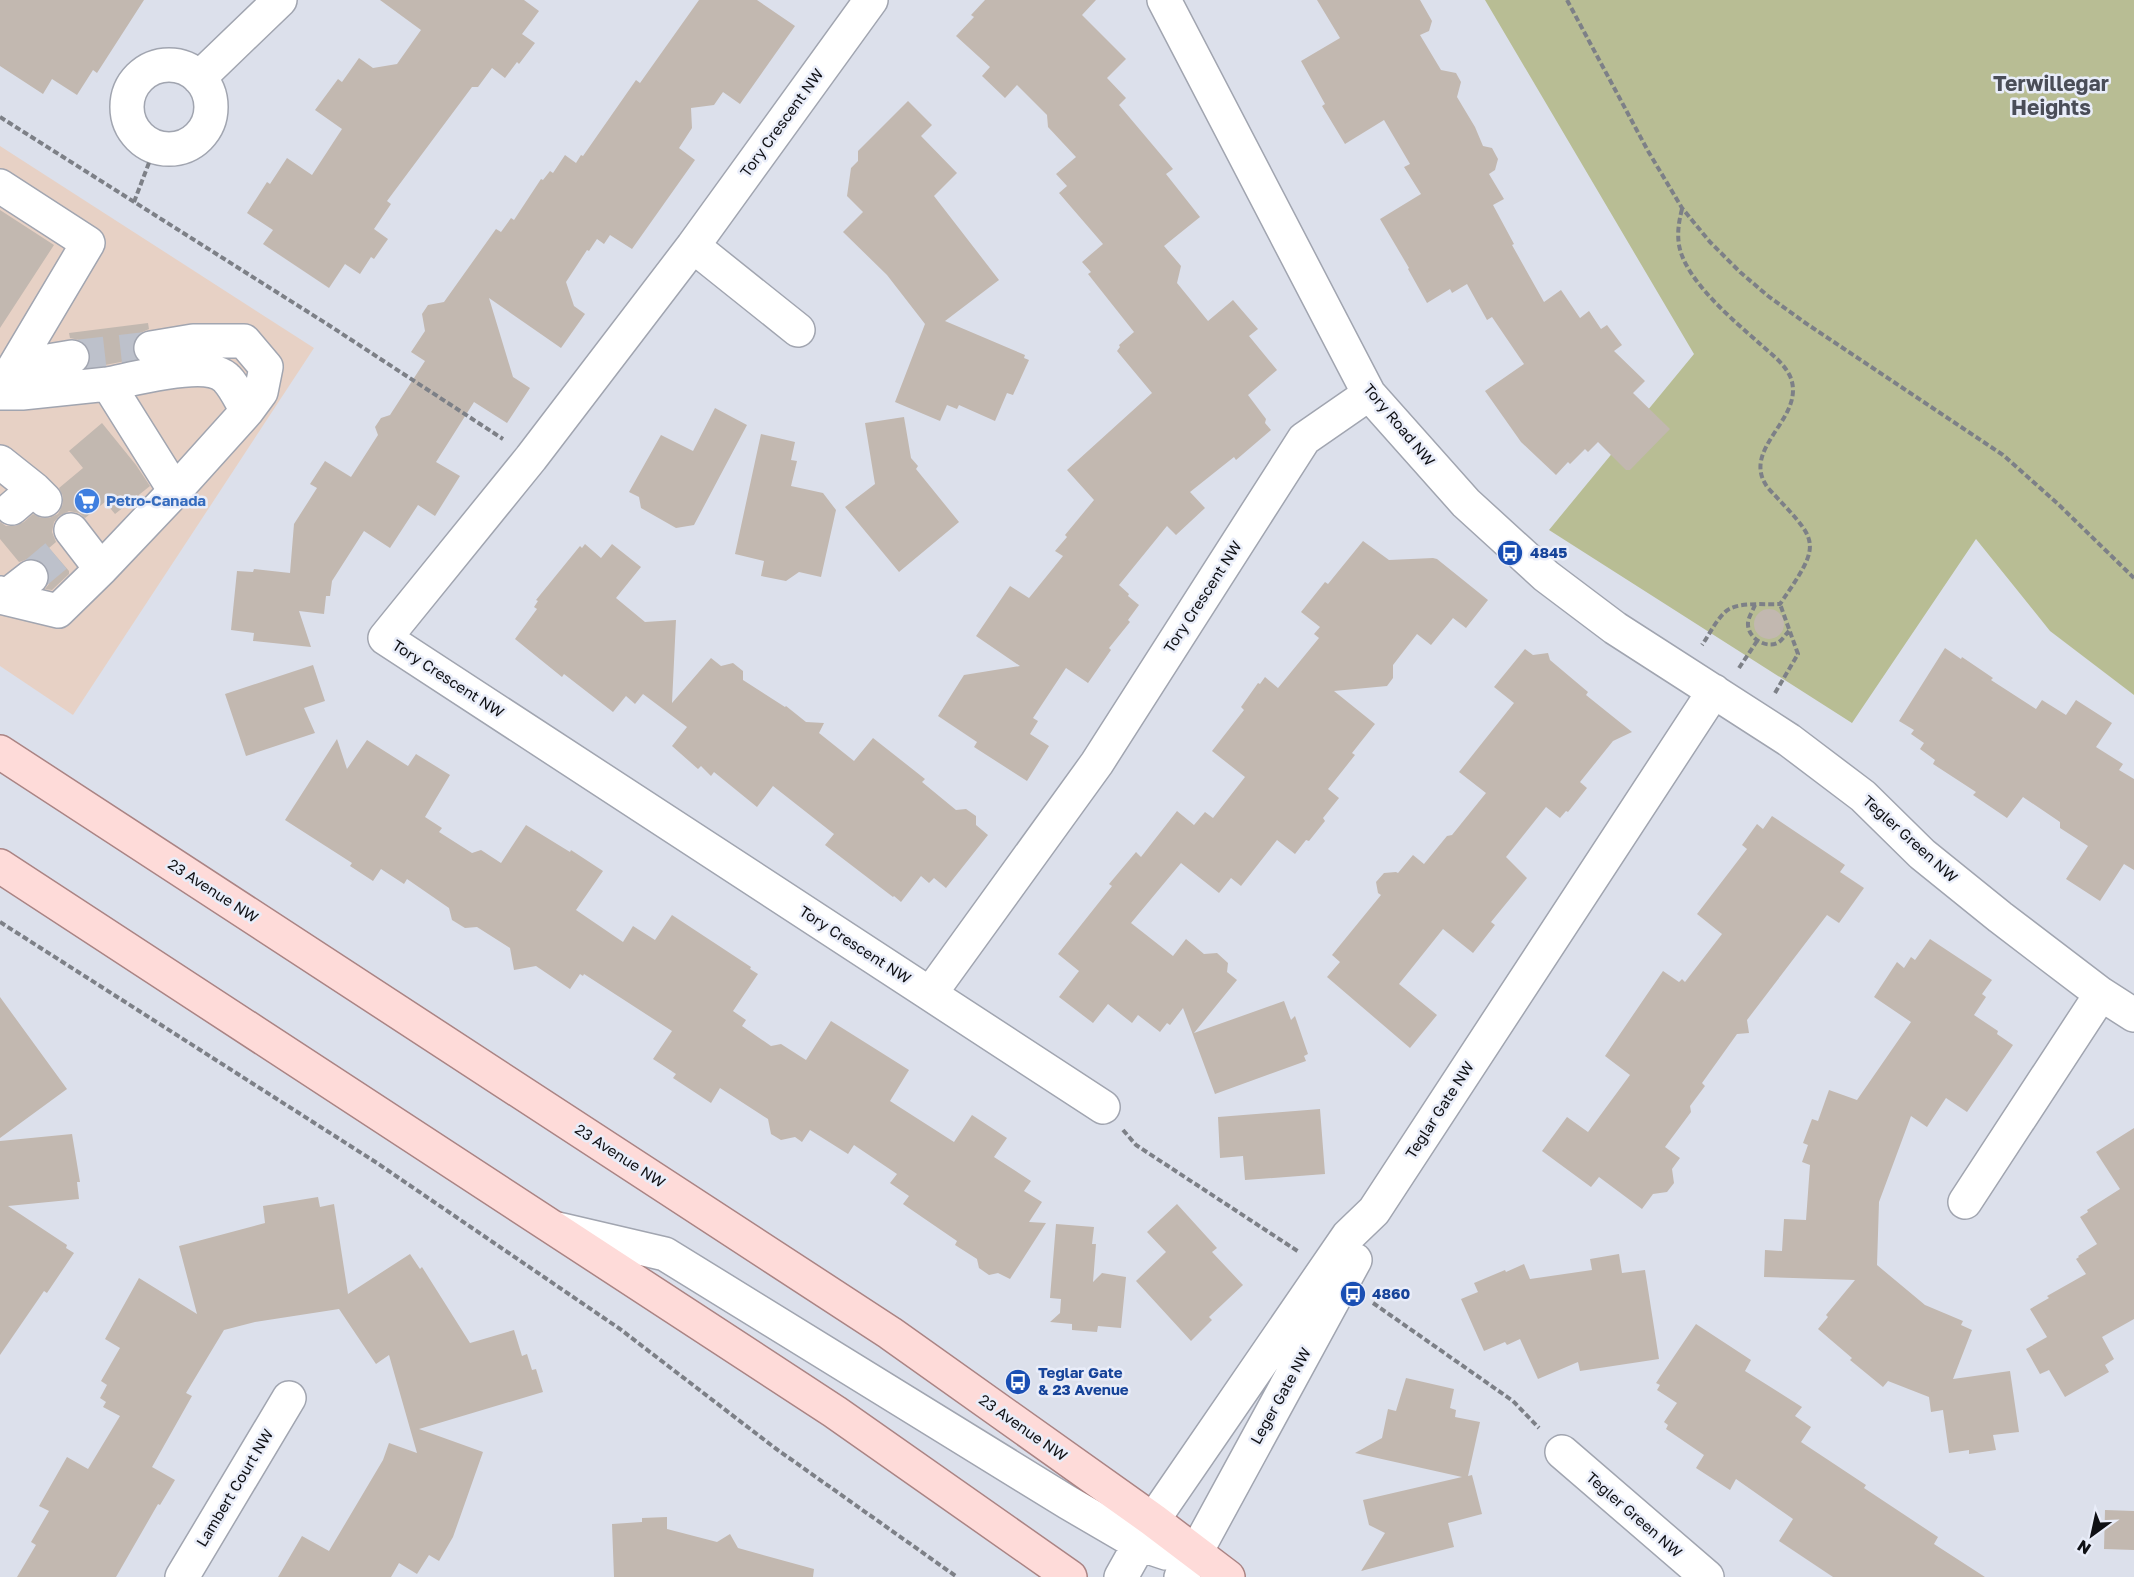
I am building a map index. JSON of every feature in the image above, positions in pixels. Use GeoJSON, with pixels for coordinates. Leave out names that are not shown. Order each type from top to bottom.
{"type":"FeatureCollection","features":[{"type":"Feature","properties":{"kind":"main road","name":"23 Avenue NW"},"geometry":{"type":"LineString","coordinates":[[0,752],[880,1327],[1189,1565],[1228,1577]]}},
{"type":"Feature","properties":{"kind":"main road"},"geometry":{"type":"LineString","coordinates":[[0,866],[835,1412],[1071,1577]]}},
{"type":"Feature","properties":{"kind":"street"},"geometry":{"type":"LineString","coordinates":[[200,78],[280,0]]}},
{"type":"Feature","properties":{"kind":"street","name":"Tory Crescent NW"},"geometry":{"type":"LineString","coordinates":[[871,0],[693,246],[531,458],[385,638],[1103,1107]]}},
{"type":"Feature","properties":{"kind":"street","name":"Tory Road NW"},"geometry":{"type":"LineString","coordinates":[[1164,0],[1369,394],[1466,503],[1545,576],[1615,628],[1714,691]]}},
{"type":"Feature","properties":{"kind":"street"},"geometry":{"type":"LineString","coordinates":[[166,66],[188,70],[200,78],[207,88],[211,102],[210,117],[205,130],[195,141],[182,148],[169,149],[154,147],[142,140],[129,118],[127,103],[135,83],[146,72],[166,66]]}},
{"type":"Feature","properties":{"kind":"street"},"geometry":{"type":"LineString","coordinates":[[0,186],[88,243],[7,392]]}},
{"type":"Feature","properties":{"kind":"street"},"geometry":{"type":"LineString","coordinates":[[693,246],[798,330]]}},
{"type":"Feature","properties":{"kind":"street"},"geometry":{"type":"LineString","coordinates":[[2,595],[58,611],[175,492],[261,392],[266,367],[244,341],[193,341],[152,348]]}},
{"type":"Feature","properties":{"kind":"street"},"geometry":{"type":"LineString","coordinates":[[7,392],[42,362],[72,357]]}},
{"type":"Feature","properties":{"kind":"street"},"geometry":{"type":"LineString","coordinates":[[7,392],[108,384],[204,368],[226,377],[247,411]]}},
{"type":"Feature","properties":{"kind":"street"},"geometry":{"type":"LineString","coordinates":[[108,384],[175,492]]}},
{"type":"Feature","properties":{"kind":"street","name":"Tory Crescent NW"},"geometry":{"type":"LineString","coordinates":[[930,994],[1096,763],[1304,439],[1369,394]]}},
{"type":"Feature","properties":{"kind":"street"},"geometry":{"type":"LineString","coordinates":[[0,462],[31,499]]}},
{"type":"Feature","properties":{"kind":"street"},"geometry":{"type":"LineString","coordinates":[[68,541],[101,569]]}},
{"type":"Feature","properties":{"kind":"street"},"geometry":{"type":"LineString","coordinates":[[2,595],[31,577]]}},
{"type":"Feature","properties":{"kind":"street","name":"Tegler Green NW"},"geometry":{"type":"LineString","coordinates":[[1714,691],[1789,740],[1863,796],[1922,854],[2101,994],[2134,1015]]}},
{"type":"Feature","properties":{"kind":"street","name":"Teglar Gate NW"},"geometry":{"type":"LineString","coordinates":[[1146,1532],[1348,1236],[1374,1211],[1714,691]]}},
{"type":"Feature","properties":{"kind":"street"},"geometry":{"type":"LineString","coordinates":[[1965,1202],[2101,994]]}},
{"type":"Feature","properties":{"kind":"street","name":"Leger Gate NW"},"geometry":{"type":"LineString","coordinates":[[1189,1565],[1363,1246],[1374,1211]]}},
{"type":"Feature","properties":{"kind":"street"},"geometry":{"type":"LineString","coordinates":[[558,1229],[665,1254],[1067,1502],[1146,1532],[1121,1577]]}},
{"type":"Feature","properties":{"kind":"street","name":"Lambert Court NW"},"geometry":{"type":"LineString","coordinates":[[182,1577],[289,1398]]}},
{"type":"Feature","properties":{"kind":"street","name":"Tegler Green NW"},"geometry":{"type":"LineString","coordinates":[[1562,1452],[1707,1577]]}},
{"type":"Feature","properties":{"kind":"path"},"geometry":{"type":"LineString","coordinates":[[1567,0],[1648,151],[1682,208],[1732,265],[1768,296],[2003,455],[2049,496],[2134,579]]}},
{"type":"Feature","properties":{"kind":"path"},"geometry":{"type":"LineString","coordinates":[[0,117],[327,324],[531,458]]}},
{"type":"Feature","properties":{"kind":"path"},"geometry":{"type":"LineString","coordinates":[[134,202],[154,147]]}},
{"type":"Feature","properties":{"kind":"path"},"geometry":{"type":"LineString","coordinates":[[1682,208],[1678,226],[1679,246],[1687,265],[1702,287],[1733,319],[1783,364],[1794,390],[1789,411],[1764,449],[1760,469],[1768,488],[1808,532],[1812,546],[1802,572],[1780,604]]}},
{"type":"Feature","properties":{"kind":"path"},"geometry":{"type":"LineString","coordinates":[[1685,672],[1724,613],[1729,609],[1739,606],[1780,604]]}},
{"type":"Feature","properties":{"kind":"path"},"geometry":{"type":"LineString","coordinates":[[1758,720],[1798,654],[1780,604]]}},
{"type":"Feature","properties":{"kind":"path"},"geometry":{"type":"LineString","coordinates":[[1755,605],[1748,623],[1750,633],[1757,641],[1766,645],[1776,644],[1789,631]]}},
{"type":"Feature","properties":{"kind":"path"},"geometry":{"type":"LineString","coordinates":[[0,922],[377,1163],[611,1323],[775,1448],[957,1577]]}},
{"type":"Feature","properties":{"kind":"path"},"geometry":{"type":"LineString","coordinates":[[1103,1107],[1136,1145],[1305,1256]]}},
{"type":"Feature","properties":{"kind":"path"},"geometry":{"type":"LineString","coordinates":[[1373,1303],[1513,1401],[1562,1452]]}},
{"type":"Feature","properties":{"kind":"shaded area"},"geometry":{"type":"Polygon","coordinates":[[[0,146],[314,348],[73,715],[0,666],[0,146]]]}},
{"type":"Feature","properties":{"kind":"green space"},"geometry":{"type":"Polygon","coordinates":[[[1485,0],[2134,0],[2134,695],[2050,631],[1976,539],[1852,723],[1549,530],[1694,354],[1485,0]]]}},
{"type":"Feature","properties":{"kind":"building"},"geometry":{"type":"Polygon","coordinates":[[[0,0],[144,0],[97,73],[93,70],[77,95],[52,79],[43,94],[0,66],[0,0]]]}},
{"type":"Feature","properties":{"kind":"building"},"geometry":{"type":"Polygon","coordinates":[[[380,0],[524,0],[539,11],[522,34],[535,43],[505,78],[492,68],[478,87],[472,87],[387,201],[391,204],[374,229],[388,239],[374,259],[371,257],[360,274],[345,264],[329,288],[263,244],[273,230],[247,213],[267,182],[270,184],[287,158],[312,175],[342,129],[315,110],[338,79],[342,82],[359,58],[373,68],[397,64],[421,30],[380,0]]]}},
{"type":"Feature","properties":{"kind":"building"},"geometry":{"type":"Polygon","coordinates":[[[699,0],[757,0],[795,26],[740,104],[723,92],[714,105],[691,108],[692,128],[679,148],[695,160],[632,249],[610,235],[604,244],[597,239],[589,251],[587,250],[566,282],[574,306],[585,314],[561,348],[489,298],[513,377],[530,388],[507,423],[474,402],[436,462],[460,476],[435,516],[418,505],[390,548],[364,531],[332,581],[330,596],[326,596],[324,614],[299,611],[311,647],[253,641],[254,633],[231,630],[237,571],[253,572],[254,569],[290,573],[294,524],[317,488],[310,484],[325,461],[351,477],[378,435],[375,427],[381,418],[390,415],[425,361],[411,352],[425,331],[422,314],[428,305],[444,302],[496,229],[501,232],[511,218],[514,220],[541,179],[543,180],[550,171],[553,173],[565,155],[576,163],[581,155],[583,156],[636,80],[640,83],[699,0]]]}},
{"type":"Feature","properties":{"kind":"building"},"geometry":{"type":"Polygon","coordinates":[[[985,0],[1096,0],[1082,15],[1126,59],[1107,78],[1126,98],[1119,105],[1173,169],[1166,174],[1200,217],[1164,246],[1181,266],[1177,283],[1208,321],[1233,300],[1258,329],[1249,336],[1277,370],[1248,395],[1266,419],[1265,423],[1271,430],[1236,460],[1234,457],[1190,492],[1205,508],[1176,535],[1167,526],[1119,585],[1139,605],[1128,620],[1130,622],[1109,648],[1111,650],[1088,683],[1066,668],[1033,718],[1038,721],[1030,734],[1049,746],[1027,781],[974,747],[977,742],[938,716],[964,675],[1020,666],[976,636],[1010,586],[1029,598],[1063,556],[1055,551],[1094,500],[1067,470],[1152,393],[1117,351],[1119,345],[1134,332],[1088,274],[1091,272],[1082,262],[1103,244],[1059,193],[1067,186],[1056,174],[1076,157],[1048,127],[1047,115],[1017,85],[1005,98],[982,76],[990,67],[956,36],[974,17],[971,15],[985,0]]]}},
{"type":"Feature","properties":{"kind":"building"},"geometry":{"type":"Polygon","coordinates":[[[1317,0],[1420,0],[1432,21],[1429,31],[1420,35],[1441,70],[1456,73],[1461,82],[1457,97],[1475,127],[1483,146],[1492,148],[1498,159],[1495,170],[1489,174],[1504,199],[1493,205],[1544,302],[1561,290],[1580,318],[1589,311],[1601,329],[1607,325],[1622,345],[1614,351],[1645,381],[1633,393],[1670,429],[1630,470],[1626,470],[1598,442],[1588,452],[1585,449],[1570,464],[1568,462],[1556,475],[1521,442],[1485,391],[1524,364],[1492,317],[1487,320],[1467,284],[1452,293],[1450,289],[1427,303],[1380,219],[1421,194],[1404,167],[1410,164],[1384,120],[1345,144],[1322,106],[1325,104],[1301,61],[1340,38],[1317,0]]]}},
{"type":"Feature","properties":{"kind":"building"},"geometry":{"type":"Polygon","coordinates":[[[908,101],[932,125],[921,136],[957,173],[934,196],[999,280],[945,321],[1025,355],[1024,358],[1029,360],[1013,395],[1007,393],[995,421],[959,405],[957,409],[947,405],[940,421],[895,402],[925,324],[887,275],[843,232],[863,212],[847,196],[851,168],[858,161],[858,151],[908,101]]]}},
{"type":"Feature","properties":{"kind":"building"},"geometry":{"type":"Polygon","coordinates":[[[0,210],[54,245],[0,328],[0,210]]]}},
{"type":"Feature","properties":{"kind":"building"},"geometry":{"type":"Polygon","coordinates":[[[148,323],[149,329],[140,333],[133,342],[132,350],[136,359],[105,365],[87,367],[91,355],[87,346],[79,340],[70,338],[69,333],[148,323]]]}},
{"type":"Feature","properties":{"kind":"building"},"geometry":{"type":"Polygon","coordinates":[[[715,408],[747,425],[694,525],[676,528],[641,508],[639,497],[629,492],[661,435],[693,451],[715,408]]]}},
{"type":"Feature","properties":{"kind":"building"},"geometry":{"type":"Polygon","coordinates":[[[904,417],[911,458],[918,466],[916,469],[959,522],[899,572],[845,507],[875,484],[865,423],[904,417]]]}},
{"type":"Feature","properties":{"kind":"building","name":"Petro-Canada"},"geometry":{"type":"Polygon","coordinates":[[[102,423],[150,486],[115,514],[105,502],[85,518],[79,513],[69,511],[59,516],[54,522],[52,532],[56,542],[49,548],[69,571],[69,574],[52,590],[45,589],[49,584],[50,575],[46,566],[38,559],[19,562],[0,539],[0,522],[6,526],[15,526],[33,514],[41,518],[49,518],[58,514],[63,504],[63,496],[59,488],[83,468],[69,451],[102,423]]]}},
{"type":"Feature","properties":{"kind":"building"},"geometry":{"type":"Polygon","coordinates":[[[761,434],[795,442],[791,460],[797,461],[791,486],[823,493],[836,510],[821,577],[799,572],[786,581],[761,576],[764,561],[735,554],[761,434]]]}},
{"type":"Feature","properties":{"kind":"building"},"geometry":{"type":"Polygon","coordinates":[[[1363,541],[1389,560],[1437,559],[1488,600],[1466,628],[1453,618],[1431,645],[1417,634],[1393,665],[1393,678],[1387,686],[1334,691],[1375,724],[1352,753],[1355,755],[1328,789],[1339,798],[1323,818],[1325,821],[1295,854],[1277,840],[1241,886],[1231,878],[1219,893],[1181,863],[1131,923],[1173,956],[1186,939],[1204,954],[1217,953],[1228,963],[1227,972],[1237,980],[1194,1033],[1284,1001],[1291,1020],[1295,1016],[1308,1054],[1304,1056],[1306,1061],[1215,1094],[1183,1008],[1170,1025],[1167,1023],[1160,1032],[1138,1015],[1132,1023],[1108,1004],[1093,1023],[1059,997],[1079,971],[1058,954],[1112,886],[1109,884],[1136,852],[1141,857],[1177,811],[1194,825],[1205,812],[1213,818],[1245,777],[1212,751],[1244,710],[1241,707],[1258,683],[1260,684],[1265,677],[1278,688],[1319,638],[1314,634],[1320,627],[1301,612],[1325,582],[1328,584],[1363,541]]]}},
{"type":"Feature","properties":{"kind":"building"},"geometry":{"type":"Polygon","coordinates":[[[585,544],[601,558],[612,544],[641,567],[616,598],[645,622],[676,620],[672,703],[711,658],[721,666],[733,663],[743,671],[743,680],[786,706],[806,722],[824,723],[819,733],[854,761],[873,738],[925,779],[922,782],[956,810],[966,809],[976,816],[976,825],[988,835],[946,888],[934,878],[929,883],[921,876],[901,902],[825,845],[834,834],[773,786],[757,807],[714,772],[711,776],[701,766],[698,769],[672,746],[687,727],[643,694],[635,704],[626,696],[613,712],[564,674],[562,677],[515,639],[537,609],[534,607],[538,601],[536,600],[580,546],[582,548],[585,544]]]}},
{"type":"Feature","properties":{"kind":"building"},"geometry":{"type":"Polygon","coordinates":[[[1769,609],[1780,613],[1784,624],[1780,635],[1769,639],[1758,635],[1754,624],[1758,613],[1769,609]]]}},
{"type":"Feature","properties":{"kind":"building"},"geometry":{"type":"Polygon","coordinates":[[[1945,648],[1961,659],[1962,657],[1993,678],[1991,680],[2036,709],[2042,700],[2066,715],[2076,700],[2112,723],[2096,747],[2123,764],[2119,770],[2134,779],[2134,870],[2124,864],[2100,901],[2066,879],[2088,846],[2060,828],[2060,822],[2023,797],[2007,818],[1973,795],[1976,792],[1933,764],[1935,760],[1920,749],[1924,743],[1911,734],[1914,730],[1899,721],[1945,648]]]}},
{"type":"Feature","properties":{"kind":"building"},"geometry":{"type":"Polygon","coordinates":[[[1525,649],[1533,655],[1548,653],[1550,660],[1588,692],[1586,695],[1632,732],[1613,741],[1580,782],[1587,788],[1568,812],[1566,811],[1560,818],[1546,807],[1506,857],[1527,878],[1491,922],[1495,925],[1473,953],[1443,929],[1399,984],[1437,1015],[1410,1048],[1327,977],[1340,962],[1332,955],[1381,895],[1378,893],[1376,882],[1384,873],[1398,873],[1413,855],[1424,864],[1447,836],[1452,835],[1486,793],[1459,772],[1514,703],[1494,687],[1525,649]]]}},
{"type":"Feature","properties":{"kind":"building"},"geometry":{"type":"Polygon","coordinates":[[[313,665],[325,701],[304,708],[315,733],[246,756],[225,694],[313,665]]]}},
{"type":"Feature","properties":{"kind":"building"},"geometry":{"type":"Polygon","coordinates":[[[337,739],[347,769],[367,740],[408,766],[416,754],[450,775],[425,817],[442,828],[439,832],[472,853],[481,850],[501,863],[526,825],[603,871],[576,910],[623,942],[633,926],[655,940],[672,915],[751,967],[750,969],[758,974],[733,1011],[746,1020],[742,1026],[771,1046],[781,1044],[806,1060],[831,1021],[909,1070],[890,1101],[954,1142],[972,1115],[1007,1138],[994,1157],[1031,1181],[1024,1191],[1042,1202],[1029,1222],[1046,1223],[1010,1279],[998,1273],[989,1275],[979,1268],[977,1259],[955,1245],[957,1241],[903,1204],[909,1196],[890,1183],[897,1174],[854,1145],[848,1154],[810,1130],[802,1142],[795,1137],[781,1140],[771,1134],[768,1119],[720,1088],[711,1103],[673,1078],[676,1074],[653,1059],[672,1031],[584,974],[583,976],[580,974],[570,989],[536,966],[514,970],[510,948],[477,927],[465,928],[452,920],[449,908],[407,879],[404,884],[381,869],[373,881],[350,866],[352,863],[285,820],[337,739]]]}},
{"type":"Feature","properties":{"kind":"building"},"geometry":{"type":"Polygon","coordinates":[[[1772,816],[1845,865],[1840,872],[1864,888],[1839,923],[1827,915],[1747,1020],[1749,1033],[1737,1034],[1702,1083],[1705,1086],[1690,1106],[1691,1112],[1665,1147],[1680,1158],[1672,1169],[1674,1183],[1667,1192],[1653,1194],[1642,1209],[1599,1177],[1591,1187],[1542,1151],[1567,1117],[1588,1132],[1630,1075],[1605,1056],[1663,971],[1679,982],[1682,979],[1685,982],[1722,934],[1697,914],[1747,849],[1742,845],[1757,824],[1763,829],[1772,816]]]}},
{"type":"Feature","properties":{"kind":"building"},"geometry":{"type":"Polygon","coordinates":[[[1930,939],[1992,980],[1982,994],[1986,997],[1974,1015],[1998,1031],[1997,1034],[2013,1045],[1967,1112],[1946,1098],[1927,1127],[1911,1116],[1879,1202],[1877,1265],[1925,1305],[1963,1321],[1961,1325],[1972,1330],[1953,1379],[2010,1371],[2019,1432],[1993,1435],[1996,1450],[1969,1454],[1969,1450],[1949,1453],[1943,1410],[1931,1412],[1929,1397],[1888,1381],[1883,1387],[1850,1360],[1852,1358],[1818,1329],[1828,1317],[1826,1315],[1855,1280],[1764,1277],[1765,1250],[1782,1251],[1784,1219],[1806,1220],[1810,1165],[1802,1162],[1808,1145],[1803,1143],[1812,1119],[1818,1121],[1829,1090],[1857,1100],[1911,1022],[1874,997],[1897,962],[1904,968],[1911,957],[1915,960],[1930,939]]]}},
{"type":"Feature","properties":{"kind":"building"},"geometry":{"type":"Polygon","coordinates":[[[0,997],[67,1089],[0,1138],[0,997]]]}},
{"type":"Feature","properties":{"kind":"building"},"geometry":{"type":"Polygon","coordinates":[[[1320,1109],[1325,1174],[1245,1180],[1243,1156],[1220,1158],[1218,1117],[1320,1109]]]}},
{"type":"Feature","properties":{"kind":"building"},"geometry":{"type":"Polygon","coordinates":[[[2134,1128],[2134,1319],[2102,1337],[2114,1359],[2105,1365],[2109,1372],[2065,1397],[2049,1370],[2040,1374],[2026,1349],[2047,1337],[2030,1309],[2049,1298],[2047,1296],[2086,1274],[2076,1259],[2097,1244],[2080,1217],[2120,1189],[2096,1152],[2134,1128]]]}},
{"type":"Feature","properties":{"kind":"building"},"geometry":{"type":"Polygon","coordinates":[[[72,1134],[80,1182],[77,1182],[79,1199],[8,1206],[67,1245],[66,1248],[74,1253],[47,1293],[44,1291],[0,1355],[0,1141],[72,1134]]]}},
{"type":"Feature","properties":{"kind":"building"},"geometry":{"type":"Polygon","coordinates":[[[318,1197],[320,1207],[334,1204],[348,1294],[410,1254],[420,1269],[422,1267],[470,1343],[514,1330],[522,1356],[527,1354],[532,1370],[536,1369],[543,1392],[419,1429],[483,1452],[453,1537],[439,1561],[429,1555],[417,1574],[399,1563],[391,1577],[278,1577],[302,1536],[329,1551],[383,1460],[389,1443],[417,1453],[389,1355],[376,1364],[339,1309],[255,1322],[224,1330],[186,1393],[192,1396],[152,1467],[175,1480],[160,1505],[158,1504],[116,1577],[17,1577],[36,1545],[31,1542],[49,1511],[39,1506],[67,1457],[88,1469],[120,1416],[103,1407],[106,1402],[100,1398],[107,1385],[101,1381],[120,1348],[105,1339],[139,1278],[197,1314],[179,1246],[265,1223],[263,1206],[318,1197]]]}},
{"type":"Feature","properties":{"kind":"building"},"geometry":{"type":"Polygon","coordinates":[[[1177,1204],[1217,1248],[1212,1252],[1243,1285],[1209,1317],[1212,1320],[1191,1341],[1136,1281],[1166,1252],[1147,1232],[1177,1204]]]}},
{"type":"Feature","properties":{"kind":"building"},"geometry":{"type":"Polygon","coordinates":[[[1056,1224],[1094,1227],[1092,1244],[1096,1244],[1093,1282],[1102,1273],[1126,1277],[1121,1328],[1098,1326],[1097,1332],[1072,1330],[1072,1324],[1050,1322],[1060,1313],[1061,1299],[1050,1298],[1056,1224]]]}},
{"type":"Feature","properties":{"kind":"building"},"geometry":{"type":"Polygon","coordinates":[[[1619,1254],[1622,1273],[1645,1270],[1659,1359],[1580,1371],[1578,1362],[1538,1379],[1520,1339],[1507,1345],[1505,1342],[1484,1351],[1461,1299],[1478,1292],[1474,1283],[1524,1264],[1530,1279],[1592,1270],[1590,1259],[1619,1254]]]}},
{"type":"Feature","properties":{"kind":"building"},"geometry":{"type":"Polygon","coordinates":[[[1696,1324],[1751,1360],[1745,1371],[1802,1407],[1795,1416],[1811,1427],[1801,1442],[1866,1485],[1864,1488],[1938,1537],[1934,1544],[1985,1577],[1833,1577],[1779,1541],[1793,1519],[1736,1479],[1730,1490],[1696,1468],[1704,1455],[1666,1429],[1668,1425],[1664,1422],[1677,1403],[1657,1390],[1660,1385],[1656,1383],[1696,1324]]]}},
{"type":"Feature","properties":{"kind":"building"},"geometry":{"type":"Polygon","coordinates":[[[1406,1378],[1454,1389],[1450,1408],[1456,1410],[1455,1417],[1480,1422],[1468,1476],[1472,1475],[1482,1514],[1448,1523],[1454,1547],[1361,1571],[1385,1533],[1369,1525],[1363,1500],[1462,1477],[1355,1453],[1382,1438],[1388,1409],[1396,1411],[1406,1378]]]}},
{"type":"Feature","properties":{"kind":"building"},"geometry":{"type":"Polygon","coordinates":[[[2105,1510],[2134,1511],[2134,1550],[2104,1549],[2105,1510]]]}},
{"type":"Feature","properties":{"kind":"building"},"geometry":{"type":"Polygon","coordinates":[[[667,1517],[667,1529],[717,1542],[730,1534],[738,1548],[814,1569],[813,1577],[614,1577],[612,1524],[642,1522],[642,1518],[667,1517]]]}},
{"type":"Feature","properties":{"kind":"tunnel"},"geometry":{"type":"LineString","coordinates":[[72,357],[151,348]]}},
{"type":"Feature","properties":{"kind":"tunnel"},"geometry":{"type":"LineString","coordinates":[[31,577],[56,556]]}},
{"type":"Feature","properties":{"kind":"place","name":"Petro-Canada"},"geometry":{"type":"Point","coordinates":[87,501]}},
{"type":"Feature","properties":{"kind":"place","name":"4845"},"geometry":{"type":"Point","coordinates":[1510,553]}},
{"type":"Feature","properties":{"kind":"place","name":"4860"},"geometry":{"type":"Point","coordinates":[1353,1294]}},
{"type":"Feature","properties":{"kind":"place","name":"Teglar Gate & 23 Avenue"},"geometry":{"type":"Point","coordinates":[1018,1382]}},
{"type":"Feature","properties":{"kind":"district","name":"Terwillegar Heights"},"geometry":{"type":"Point","coordinates":[2051,96]}}]}
